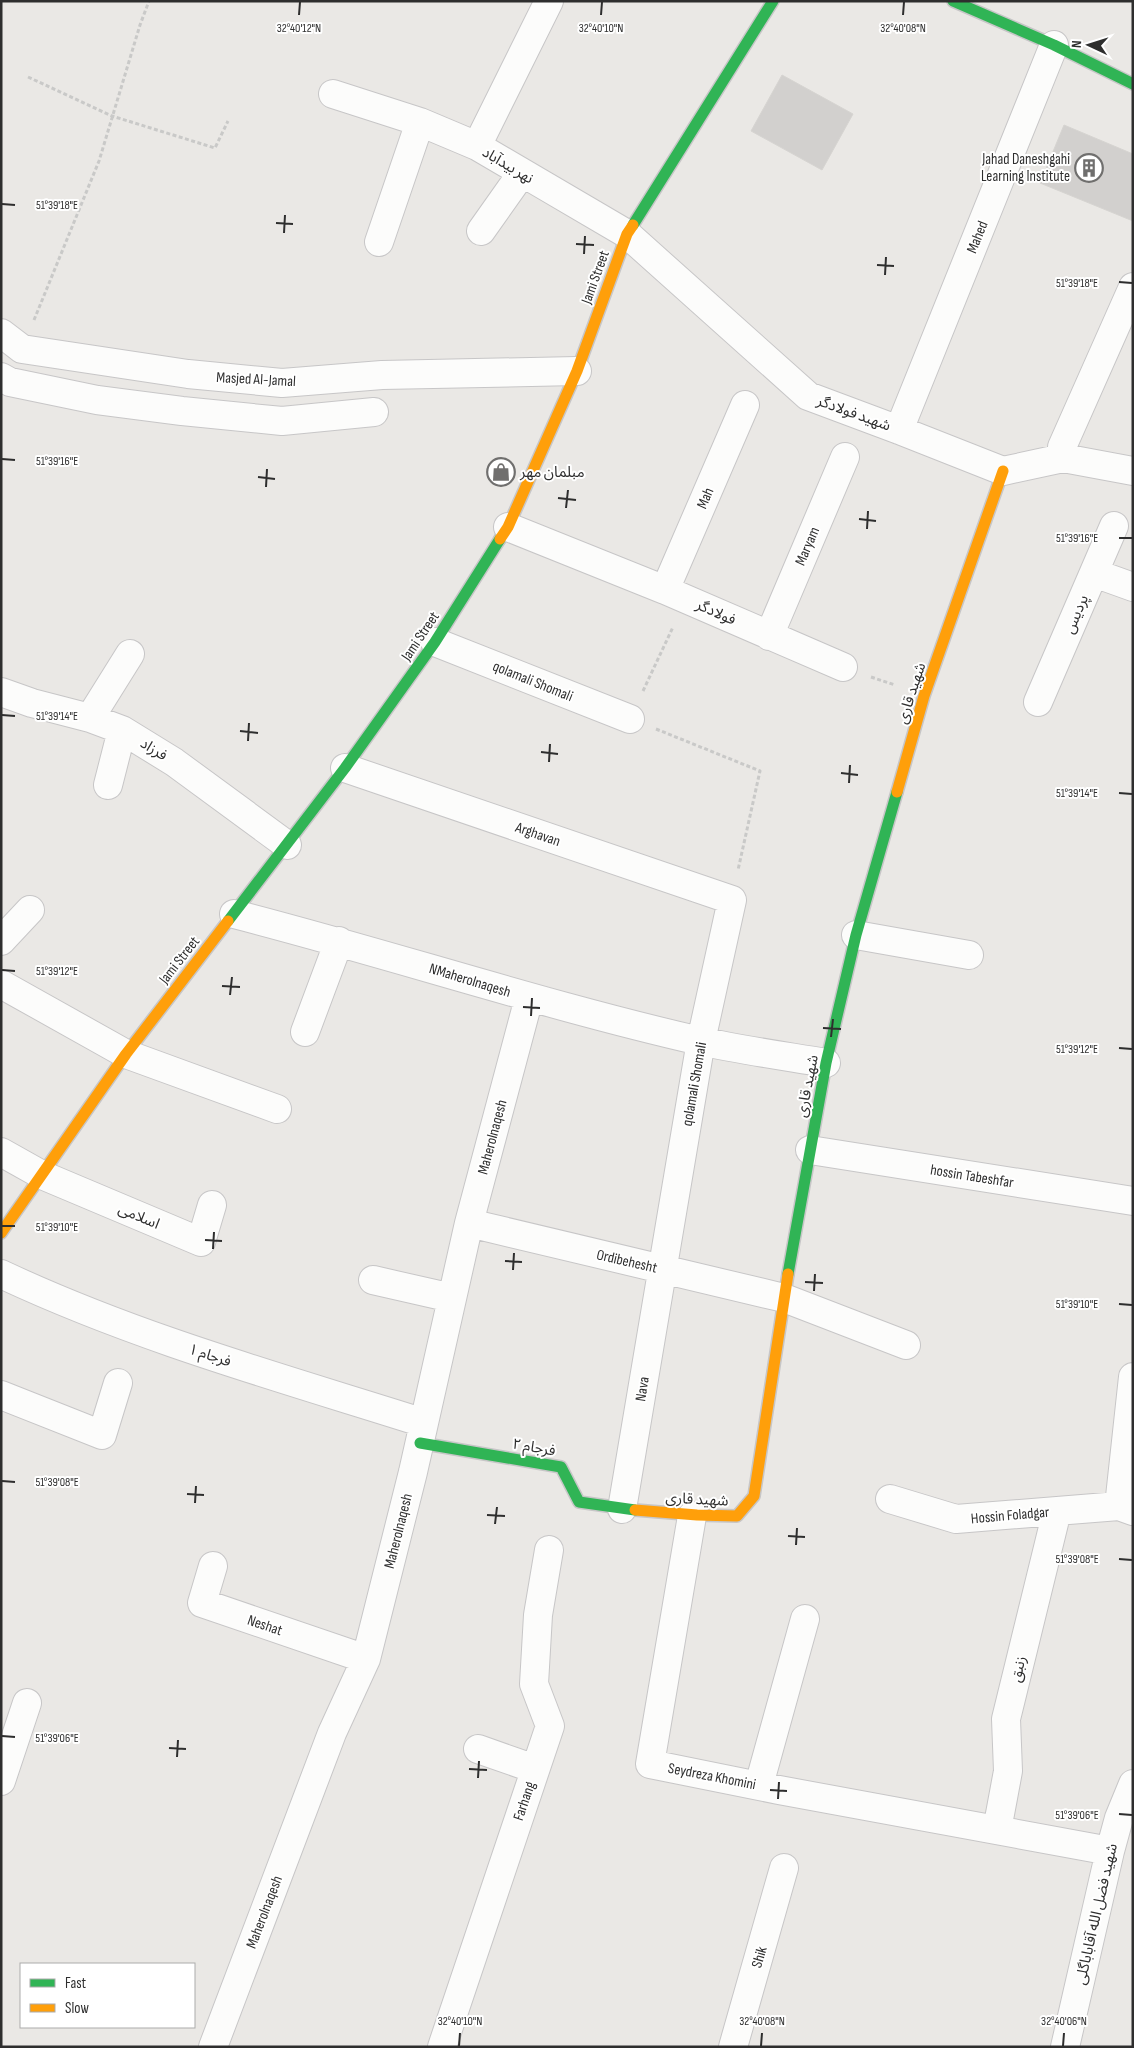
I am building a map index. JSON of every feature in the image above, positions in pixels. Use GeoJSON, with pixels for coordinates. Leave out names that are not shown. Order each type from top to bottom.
{"type":"FeatureCollection","features":[{"type":"Feature","properties":{"kind":"street","name":"نهر بیدآباد"},"geometry":{"type":"LineString","coordinates":[[549,1],[477,146],[627,234]]}},
{"type":"Feature","properties":{"kind":"street","name":"Jami Street"},"geometry":{"type":"LineString","coordinates":[[1,1233],[126,1054],[345,768],[435,642],[508,527],[577,371],[627,234],[772,1]]}},
{"type":"Feature","properties":{"kind":"street"},"geometry":{"type":"LineString","coordinates":[[953,1],[1054,44],[1133,84]]}},
{"type":"Feature","properties":{"kind":"street","name":"Mahed"},"geometry":{"type":"LineString","coordinates":[[899,430],[1054,44]]}},
{"type":"Feature","properties":{"kind":"street"},"geometry":{"type":"LineString","coordinates":[[333,94],[420,122],[477,146]]}},
{"type":"Feature","properties":{"kind":"street"},"geometry":{"type":"LineString","coordinates":[[379,242],[420,122]]}},
{"type":"Feature","properties":{"kind":"street"},"geometry":{"type":"LineString","coordinates":[[481,231],[522,173]]}},
{"type":"Feature","properties":{"kind":"street","name":"شهید فولادگر"},"geometry":{"type":"LineString","coordinates":[[627,234],[808,396],[994,468]]}},
{"type":"Feature","properties":{"kind":"street"},"geometry":{"type":"LineString","coordinates":[[1065,444],[1133,287]]}},
{"type":"Feature","properties":{"kind":"street","name":"Masjed Al-Jamal"},"geometry":{"type":"LineString","coordinates":[[1,333],[22,349],[188,374],[282,383],[382,375],[577,371]]}},
{"type":"Feature","properties":{"kind":"street"},"geometry":{"type":"LineString","coordinates":[[1,377],[10,382],[97,400],[282,421],[374,412]]}},
{"type":"Feature","properties":{"kind":"street","name":"Mah"},"geometry":{"type":"LineString","coordinates":[[676,595],[744,405]]}},
{"type":"Feature","properties":{"kind":"street"},"geometry":{"type":"LineString","coordinates":[[994,468],[1065,444],[1133,471]]}},
{"type":"Feature","properties":{"kind":"street","name":"Maryam"},"geometry":{"type":"LineString","coordinates":[[769,636],[845,457]]}},
{"type":"Feature","properties":{"kind":"street","name":"شهید قاری"},"geometry":{"type":"LineString","coordinates":[[622,1509],[692,1516],[737,1516],[754,1496],[784,1298],[826,1063],[856,935],[924,696],[994,468]]}},
{"type":"Feature","properties":{"kind":"street","name":"پردیس"},"geometry":{"type":"LineString","coordinates":[[1038,702],[1114,526]]}},
{"type":"Feature","properties":{"kind":"street","name":"فولادگر"},"geometry":{"type":"LineString","coordinates":[[508,527],[676,595],[843,667]]}},
{"type":"Feature","properties":{"kind":"street"},"geometry":{"type":"LineString","coordinates":[[1094,573],[1133,588]]}},
{"type":"Feature","properties":{"kind":"street","name":"qolamali Shomali"},"geometry":{"type":"LineString","coordinates":[[435,642],[630,719]]}},
{"type":"Feature","properties":{"kind":"street"},"geometry":{"type":"LineString","coordinates":[[90,718],[130,654]]}},
{"type":"Feature","properties":{"kind":"street","name":"فرزاد"},"geometry":{"type":"LineString","coordinates":[[1,692],[32,704],[90,718],[122,730],[174,762],[287,844]]}},
{"type":"Feature","properties":{"kind":"street"},"geometry":{"type":"LineString","coordinates":[[108,785],[122,730]]}},
{"type":"Feature","properties":{"kind":"street","name":"Arghavan"},"geometry":{"type":"LineString","coordinates":[[345,768],[732,900]]}},
{"type":"Feature","properties":{"kind":"street","name":"qolamali Shomali"},"geometry":{"type":"LineString","coordinates":[[661,1269],[701,1041],[732,900]]}},
{"type":"Feature","properties":{"kind":"street"},"geometry":{"type":"LineString","coordinates":[[1,941],[30,910]]}},
{"type":"Feature","properties":{"kind":"street","name":"NMaherolnaqesh"},"geometry":{"type":"LineString","coordinates":[[234,914],[339,941],[529,998],[701,1041],[826,1063]]}},
{"type":"Feature","properties":{"kind":"street"},"geometry":{"type":"LineString","coordinates":[[856,935],[968,955]]}},
{"type":"Feature","properties":{"kind":"street"},"geometry":{"type":"LineString","coordinates":[[305,1032],[339,941]]}},
{"type":"Feature","properties":{"kind":"street"},"geometry":{"type":"LineString","coordinates":[[1,984],[126,1054],[277,1109]]}},
{"type":"Feature","properties":{"kind":"street","name":"Maherolnaqesh"},"geometry":{"type":"LineString","coordinates":[[213,2047],[332,1733],[366,1659],[422,1433],[469,1223],[529,998]]}},
{"type":"Feature","properties":{"kind":"street","name":"hossin Tabeshfar"},"geometry":{"type":"LineString","coordinates":[[810,1150],[1133,1202]]}},
{"type":"Feature","properties":{"kind":"street"},"geometry":{"type":"LineString","coordinates":[[1,1152],[42,1175]]}},
{"type":"Feature","properties":{"kind":"street","name":"اسلامی"},"geometry":{"type":"LineString","coordinates":[[42,1175],[201,1242],[212,1205]]}},
{"type":"Feature","properties":{"kind":"street","name":"Ordibehesht"},"geometry":{"type":"LineString","coordinates":[[469,1223],[784,1298],[906,1345]]}},
{"type":"Feature","properties":{"kind":"street","name":"Nava"},"geometry":{"type":"LineString","coordinates":[[622,1509],[661,1269]]}},
{"type":"Feature","properties":{"kind":"street","name":"فرجام ۱"},"geometry":{"type":"LineString","coordinates":[[1,1274],[46,1295],[422,1433]]}},
{"type":"Feature","properties":{"kind":"street"},"geometry":{"type":"LineString","coordinates":[[373,1280],[452,1298]]}},
{"type":"Feature","properties":{"kind":"street"},"geometry":{"type":"LineString","coordinates":[[1126,1508],[1133,1377]]}},
{"type":"Feature","properties":{"kind":"street"},"geometry":{"type":"LineString","coordinates":[[1,1395],[102,1435],[118,1384]]}},
{"type":"Feature","properties":{"kind":"street","name":"فرجام ۲"},"geometry":{"type":"LineString","coordinates":[[422,1433],[561,1467],[579,1502],[622,1509]]}},
{"type":"Feature","properties":{"kind":"street","name":"Hossin Foladgar"},"geometry":{"type":"LineString","coordinates":[[890,1499],[956,1519],[1126,1508]]}},
{"type":"Feature","properties":{"kind":"street","name":"زنبق"},"geometry":{"type":"LineString","coordinates":[[996,1830],[1008,1771],[1006,1719],[1057,1511]]}},
{"type":"Feature","properties":{"kind":"street","name":"Seydreza Khomini"},"geometry":{"type":"LineString","coordinates":[[692,1516],[650,1764],[1110,1851]]}},
{"type":"Feature","properties":{"kind":"street","name":"Farhang"},"geometry":{"type":"LineString","coordinates":[[442,2047],[550,1726],[534,1684],[538,1615],[549,1550]]}},
{"type":"Feature","properties":{"kind":"street","name":"Neshat"},"geometry":{"type":"LineString","coordinates":[[213,1566],[202,1602],[366,1659]]}},
{"type":"Feature","properties":{"kind":"street"},"geometry":{"type":"LineString","coordinates":[[759,1786],[805,1619]]}},
{"type":"Feature","properties":{"kind":"street"},"geometry":{"type":"LineString","coordinates":[[1,1781],[27,1702]]}},
{"type":"Feature","properties":{"kind":"street"},"geometry":{"type":"LineString","coordinates":[[478,1749],[535,1769]]}},
{"type":"Feature","properties":{"kind":"street","name":"شهید فضل الله آقاباباگلی"},"geometry":{"type":"LineString","coordinates":[[1065,2047],[1110,1851],[1119,1818],[1133,1784]]}},
{"type":"Feature","properties":{"kind":"street","name":"Shik"},"geometry":{"type":"LineString","coordinates":[[733,2047],[784,1868]]}},
{"type":"Feature","properties":{"kind":"path"},"geometry":{"type":"LineString","coordinates":[[38,310],[98,161],[149,1]]}},
{"type":"Feature","properties":{"kind":"path"},"geometry":{"type":"LineString","coordinates":[[28,77],[112,116],[215,148],[228,122]]}},
{"type":"Feature","properties":{"kind":"path"},"geometry":{"type":"LineString","coordinates":[[676,595],[630,719],[760,770],[732,900]]}},
{"type":"Feature","properties":{"kind":"path"},"geometry":{"type":"LineString","coordinates":[[843,667],[924,696]]}},
{"type":"Feature","properties":{"kind":"building"},"geometry":{"type":"Polygon","coordinates":[[[782,75],[853,114],[822,170],[751,131],[782,75]]]}},
{"type":"Feature","properties":{"kind":"building","name":"Jahad Daneshgahi Learning Institute"},"geometry":{"type":"Polygon","coordinates":[[[1064,125],[1133,154],[1133,221],[1040,183],[1064,125]]]}},
{"type":"Feature","properties":{"kind":"traffic: fast"},"geometry":{"type":"LineString","coordinates":[[633,225],[773,1]]}},
{"type":"Feature","properties":{"kind":"traffic: fast"},"geometry":{"type":"LineString","coordinates":[[953,1],[1054,45],[1133,84]]}},
{"type":"Feature","properties":{"kind":"traffic: fast"},"geometry":{"type":"LineString","coordinates":[[228,921],[345,768],[435,642],[500,539]]}},
{"type":"Feature","properties":{"kind":"traffic: fast"},"geometry":{"type":"LineString","coordinates":[[788,1274],[826,1063],[856,935],[897,792]]}},
{"type":"Feature","properties":{"kind":"traffic: fast"},"geometry":{"type":"LineString","coordinates":[[420,1443],[561,1467],[579,1502],[635,1510]]}},
{"type":"Feature","properties":{"kind":"traffic: slow"},"geometry":{"type":"LineString","coordinates":[[500,539],[508,527],[577,371],[627,234],[633,225]]}},
{"type":"Feature","properties":{"kind":"traffic: slow"},"geometry":{"type":"LineString","coordinates":[[897,792],[924,696],[1003,471]]}},
{"type":"Feature","properties":{"kind":"traffic: slow"},"geometry":{"type":"LineString","coordinates":[[1,1233],[126,1054],[228,921]]}},
{"type":"Feature","properties":{"kind":"traffic: slow"},"geometry":{"type":"LineString","coordinates":[[635,1510],[737,1516],[754,1496],[788,1274]]}},
{"type":"Feature","properties":{"kind":"place","name":"Jahad Daneshgahi Learning Institute"},"geometry":{"type":"Point","coordinates":[1089,168]}},
{"type":"Feature","properties":{"kind":"place","name":"مبلمان مهر"},"geometry":{"type":"Point","coordinates":[501,472]}}]}
